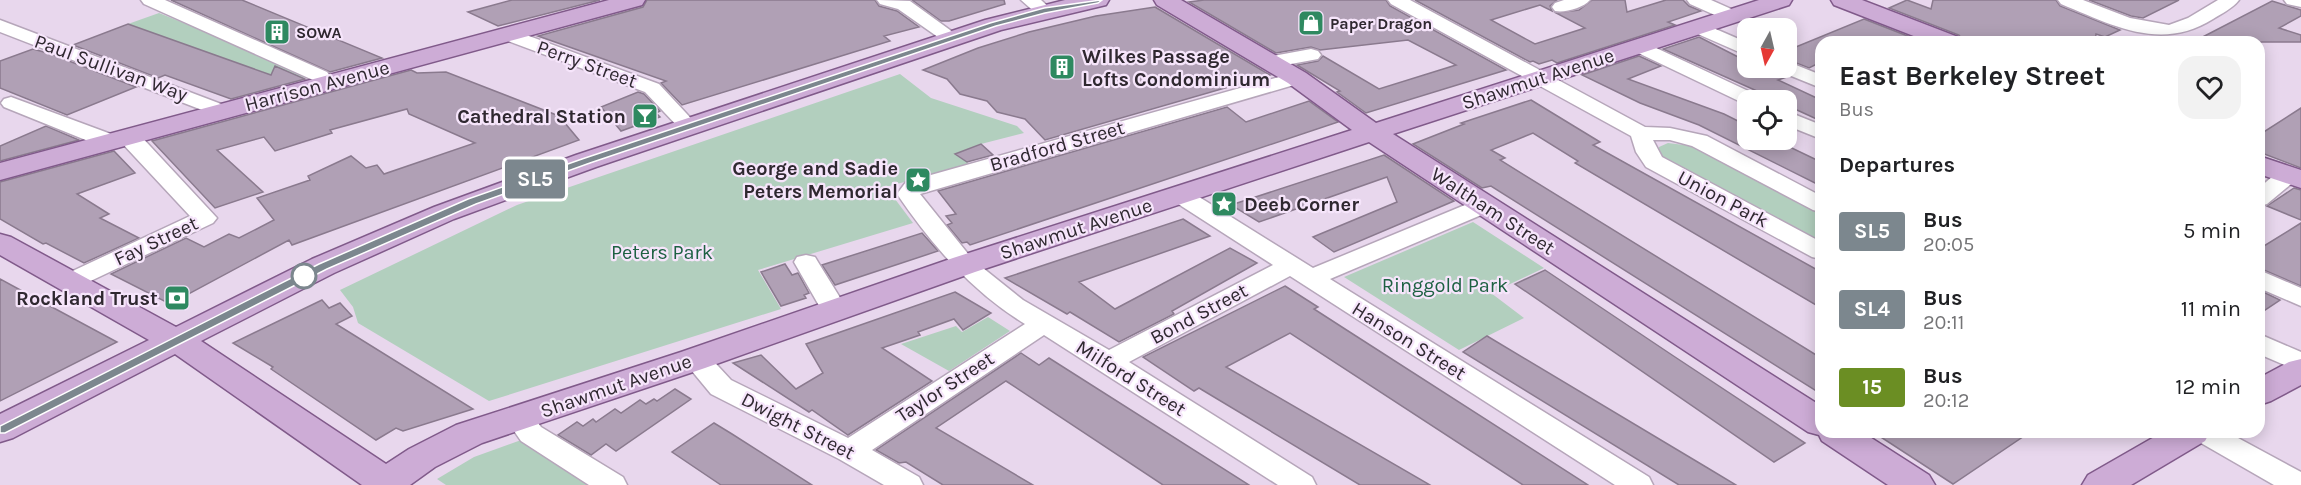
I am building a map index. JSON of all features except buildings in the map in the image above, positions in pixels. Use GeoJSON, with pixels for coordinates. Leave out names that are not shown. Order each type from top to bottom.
{"type":"FeatureCollection","features":[{"type":"Feature","properties":{"kind":"main road","name":"Harrison Avenue"},"geometry":{"type":"LineString","coordinates":[[0,172],[634,0]]}},
{"type":"Feature","properties":{"kind":"main road"},"geometry":{"type":"LineString","coordinates":[[0,429],[335,261],[444,213],[689,126],[952,38],[1037,5],[1098,0]]}},
{"type":"Feature","properties":{"kind":"main road","name":"Waltham Street"},"geometry":{"type":"LineString","coordinates":[[1165,0],[1296,64],[1373,133],[1815,419]]}},
{"type":"Feature","properties":{"kind":"main road","name":"Shawmut Avenue"},"geometry":{"type":"LineString","coordinates":[[387,484],[439,448],[469,434],[696,359],[964,265],[1780,0]]}},
{"type":"Feature","properties":{"kind":"main road"},"geometry":{"type":"LineString","coordinates":[[1842,0],[1935,36]]}},
{"type":"Feature","properties":{"kind":"main road"},"geometry":{"type":"LineString","coordinates":[[2265,166],[2295,177]]}},
{"type":"Feature","properties":{"kind":"main road"},"geometry":{"type":"LineString","coordinates":[[0,243],[142,323],[177,340],[387,484]]}},
{"type":"Feature","properties":{"kind":"main road"},"geometry":{"type":"LineString","coordinates":[[2265,390],[2301,370]]}},
{"type":"Feature","properties":{"kind":"main road"},"geometry":{"type":"LineString","coordinates":[[1844,438],[1917,485]]}},
{"type":"Feature","properties":{"kind":"main road"},"geometry":{"type":"LineString","coordinates":[[2101,485],[2182,438]]}},
{"type":"Feature","properties":{"kind":"street"},"geometry":{"type":"LineString","coordinates":[[150,0],[320,76]]}},
{"type":"Feature","properties":{"kind":"street"},"geometry":{"type":"LineString","coordinates":[[886,0],[904,5],[952,38]]}},
{"type":"Feature","properties":{"kind":"street","name":"Union Park"},"geometry":{"type":"LineString","coordinates":[[1397,0],[1641,133],[1670,134],[1699,141],[1815,202]]}},
{"type":"Feature","properties":{"kind":"street"},"geometry":{"type":"LineString","coordinates":[[1561,7],[1581,0]]}},
{"type":"Feature","properties":{"kind":"street"},"geometry":{"type":"LineString","coordinates":[[1696,0],[1732,16]]}},
{"type":"Feature","properties":{"kind":"street"},"geometry":{"type":"LineString","coordinates":[[2067,0],[2122,21],[2163,30],[2189,25],[2230,0]]}},
{"type":"Feature","properties":{"kind":"street"},"geometry":{"type":"LineString","coordinates":[[2293,0],[2301,3]]}},
{"type":"Feature","properties":{"kind":"street","name":"Paul Sullivan Way"},"geometry":{"type":"LineString","coordinates":[[0,26],[222,111]]}},
{"type":"Feature","properties":{"kind":"street"},"geometry":{"type":"LineString","coordinates":[[1697,27],[1737,45]]}},
{"type":"Feature","properties":{"kind":"street","name":"Perry Street"},"geometry":{"type":"LineString","coordinates":[[507,34],[652,88],[689,126]]}},
{"type":"Feature","properties":{"kind":"street"},"geometry":{"type":"LineString","coordinates":[[1639,46],[1737,93]]}},
{"type":"Feature","properties":{"kind":"street","name":"Bradford Street"},"geometry":{"type":"LineString","coordinates":[[964,265],[909,196],[908,192],[911,189],[1296,64]]}},
{"type":"Feature","properties":{"kind":"street"},"geometry":{"type":"LineString","coordinates":[[1797,70],[1815,76]]}},
{"type":"Feature","properties":{"kind":"street"},"geometry":{"type":"LineString","coordinates":[[11,103],[120,139]]}},
{"type":"Feature","properties":{"kind":"street"},"geometry":{"type":"LineString","coordinates":[[1797,122],[1815,130]]}},
{"type":"Feature","properties":{"kind":"street","name":"Union Park"},"geometry":{"type":"LineString","coordinates":[[1641,133],[1644,148],[1654,162],[1815,249]]}},
{"type":"Feature","properties":{"kind":"street","name":"Fay Street"},"geometry":{"type":"LineString","coordinates":[[71,281],[205,218],[120,139]]}},
{"type":"Feature","properties":{"kind":"street"},"geometry":{"type":"LineString","coordinates":[[2265,195],[2295,177]]}},
{"type":"Feature","properties":{"kind":"street","name":"Hanson Street"},"geometry":{"type":"LineString","coordinates":[[1180,195],[1638,485]]}},
{"type":"Feature","properties":{"kind":"street","name":"Bond Street"},"geometry":{"type":"LineString","coordinates":[[1108,362],[1300,272],[1485,205]]}},
{"type":"Feature","properties":{"kind":"street"},"geometry":{"type":"LineString","coordinates":[[806,262],[834,309]]}},
{"type":"Feature","properties":{"kind":"street","name":"Milford Street"},"geometry":{"type":"LineString","coordinates":[[964,265],[1014,306],[1108,362],[1301,485]]}},
{"type":"Feature","properties":{"kind":"street"},"geometry":{"type":"LineString","coordinates":[[2265,281],[2301,298]]}},
{"type":"Feature","properties":{"kind":"street","name":"Taylor Street"},"geometry":{"type":"LineString","coordinates":[[849,451],[1042,324]]}},
{"type":"Feature","properties":{"kind":"street"},"geometry":{"type":"LineString","coordinates":[[2265,346],[2301,363]]}},
{"type":"Feature","properties":{"kind":"street","name":"Dwight Street"},"geometry":{"type":"LineString","coordinates":[[696,359],[720,387],[849,451],[908,485]]}},
{"type":"Feature","properties":{"kind":"street"},"geometry":{"type":"LineString","coordinates":[[519,418],[531,434],[612,485]]}},
{"type":"Feature","properties":{"kind":"street"},"geometry":{"type":"LineString","coordinates":[[2215,438],[2299,485]]}},
{"type":"Feature","properties":{"kind":"green space"},"geometry":{"type":"Polygon","coordinates":[[[159,13],[313,75],[290,82],[128,24],[159,13]]]}},
{"type":"Feature","properties":{"kind":"green space","name":"Peters Park"},"geometry":{"type":"Polygon","coordinates":[[[900,74],[931,98],[1017,126],[1024,133],[981,144],[955,154],[970,164],[886,187],[913,223],[758,270],[781,309],[489,401],[358,323],[353,307],[340,290],[517,205],[900,74]]]}},
{"type":"Feature","properties":{"kind":"green space"},"geometry":{"type":"Polygon","coordinates":[[[1668,143],[1692,146],[1815,211],[1815,240],[1664,159],[1659,154],[1659,147],[1668,143]]]}},
{"type":"Feature","properties":{"kind":"green space","name":"Ringgold Park"},"geometry":{"type":"Polygon","coordinates":[[[1473,222],[1544,268],[1491,293],[1524,318],[1459,350],[1344,277],[1473,222]]]}},
{"type":"Feature","properties":{"kind":"green space"},"geometry":{"type":"Polygon","coordinates":[[[988,317],[1010,331],[949,371],[901,344],[956,326],[962,332],[988,317]]]}},
{"type":"Feature","properties":{"kind":"green space"},"geometry":{"type":"Polygon","coordinates":[[[524,439],[596,485],[446,485],[437,479],[474,457],[524,439]]]}},
{"type":"Feature","properties":{"kind":"bus line","name":"SL5"},"geometry":{"type":"LineString","coordinates":[[0,429],[323,266],[472,201],[993,25],[1073,4],[1098,0]]}},
{"type":"Feature","properties":{"kind":"place","name":"Paper Dragon"},"geometry":{"type":"Point","coordinates":[1311,23]}},
{"type":"Feature","properties":{"kind":"place","name":"SOWA"},"geometry":{"type":"Point","coordinates":[277,32]}},
{"type":"Feature","properties":{"kind":"place","name":"Wilkes Passage Lofts Condominium"},"geometry":{"type":"Point","coordinates":[1062,67]}},
{"type":"Feature","properties":{"kind":"place","name":"Cathedral Station"},"geometry":{"type":"Point","coordinates":[645,116]}},
{"type":"Feature","properties":{"kind":"place","name":"George and Sadie Peters Memorial"},"geometry":{"type":"Point","coordinates":[918,180]}},
{"type":"Feature","properties":{"kind":"place","name":"Deeb Corner"},"geometry":{"type":"Point","coordinates":[1224,204]}},
{"type":"Feature","properties":{"kind":"place","name":"Rockland Trust"},"geometry":{"type":"Point","coordinates":[177,298]}}]}
